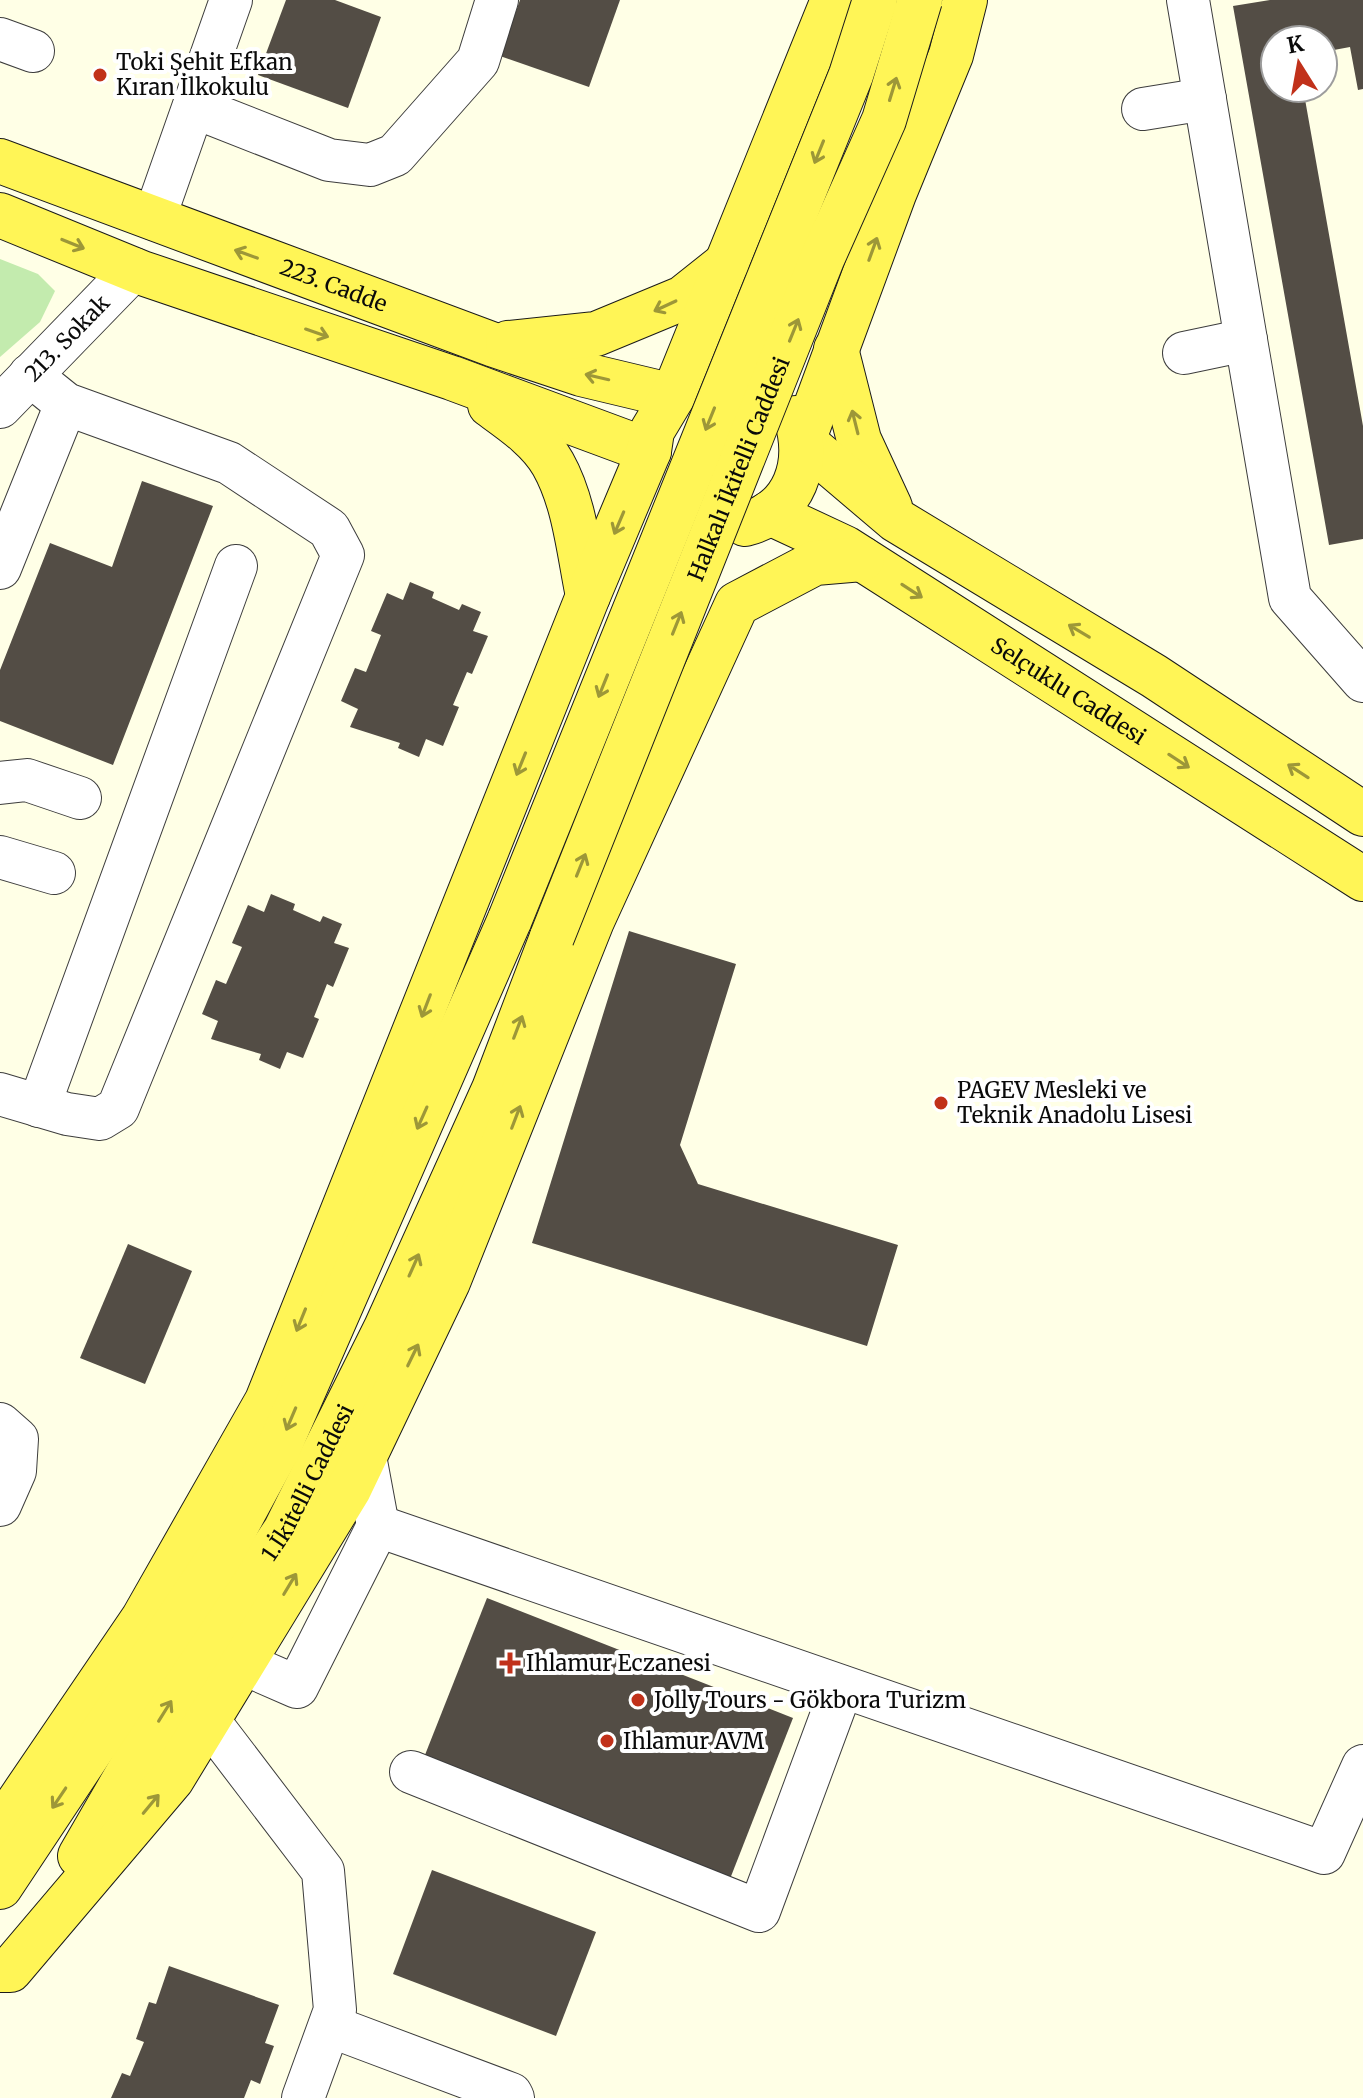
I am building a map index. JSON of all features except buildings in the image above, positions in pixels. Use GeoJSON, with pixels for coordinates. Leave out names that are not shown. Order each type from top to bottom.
{"type":"FeatureCollection","features":[{"type":"Feature","properties":{"kind":"main road"},"geometry":{"type":"LineString","coordinates":[[0,1829],[143,1619],[267,1401],[362,1170],[588,596],[649,451],[652,431],[673,396],[833,0]]}},
{"type":"Feature","properties":{"kind":"main road","name":"Halkalı İkitelli Caddesi"},"geometry":{"type":"LineString","coordinates":[[510,919],[851,75],[875,0]]}},
{"type":"Feature","properties":{"kind":"main road","name":"Halkalı İkitelli Caddesi"},"geometry":{"type":"LineString","coordinates":[[552,937],[822,259],[884,120],[920,0]]}},
{"type":"Feature","properties":{"kind":"main road"},"geometry":{"type":"LineString","coordinates":[[803,441],[894,194],[951,55],[965,0]]}},
{"type":"Feature","properties":{"kind":"main road","name":"223. Cadde"},"geometry":{"type":"LineString","coordinates":[[0,161],[494,345],[581,374],[673,396]]}},
{"type":"Feature","properties":{"kind":"main road"},"geometry":{"type":"LineString","coordinates":[[0,215],[134,269],[452,378],[649,451]]}},
{"type":"Feature","properties":{"kind":"main road"},"geometry":{"type":"LineString","coordinates":[[494,345],[596,334],[683,298],[729,261]]}},
{"type":"Feature","properties":{"kind":"main road"},"geometry":{"type":"LineString","coordinates":[[836,349],[859,440],[896,520]]}},
{"type":"Feature","properties":{"kind":"main road"},"geometry":{"type":"LineString","coordinates":[[649,451],[654,475],[664,496],[681,512],[702,523],[725,527],[749,524],[770,513],[786,499],[797,482],[803,462],[803,441],[796,418],[783,397],[763,383],[740,375],[716,374],[693,381],[673,396]]}},
{"type":"Feature","properties":{"kind":"main road"},"geometry":{"type":"LineString","coordinates":[[452,378],[522,428],[553,463],[571,512],[588,596]]}},
{"type":"Feature","properties":{"kind":"main road"},"geometry":{"type":"LineString","coordinates":[[803,441],[896,520],[1154,676],[1363,814]]}},
{"type":"Feature","properties":{"kind":"main road"},"geometry":{"type":"LineString","coordinates":[[3,1978],[172,1779],[349,1489],[448,1282],[592,921],[737,604],[770,513]]}},
{"type":"Feature","properties":{"kind":"main road","name":"Selçuklu Caddesi"},"geometry":{"type":"LineString","coordinates":[[770,513],[862,559],[1363,879]]}},
{"type":"Feature","properties":{"kind":"main road"},"geometry":{"type":"LineString","coordinates":[[737,604],[815,563],[862,559]]}},
{"type":"Feature","properties":{"kind":"main road","name":"1.İkitelli Caddesi"},"geometry":{"type":"LineString","coordinates":[[0,1887],[220,1556],[279,1447],[510,919]]}},
{"type":"Feature","properties":{"kind":"main road","name":"1.İkitelli Caddesi"},"geometry":{"type":"LineString","coordinates":[[3,1978],[164,1711],[285,1531],[399,1300],[494,1089],[552,937]]}},
{"type":"Feature","properties":{"kind":"main road"},"geometry":{"type":"LineString","coordinates":[[332,1322],[362,1170]]}},
{"type":"Feature","properties":{"kind":"main road"},"geometry":{"type":"LineString","coordinates":[[180,1617],[197,1524]]}},
{"type":"Feature","properties":{"kind":"street"},"geometry":{"type":"LineString","coordinates":[[154,219],[231,0]]}},
{"type":"Feature","properties":{"kind":"street"},"geometry":{"type":"LineString","coordinates":[[194,107],[329,160],[370,165],[395,155],[478,61],[497,0]]}},
{"type":"Feature","properties":{"kind":"street"},"geometry":{"type":"LineString","coordinates":[[1188,0],[1290,598],[1363,681]]}},
{"type":"Feature","properties":{"kind":"street"},"geometry":{"type":"LineString","coordinates":[[1143,109],[1205,99]]}},
{"type":"Feature","properties":{"kind":"street","name":"213. Sokak"},"geometry":{"type":"LineString","coordinates":[[0,407],[134,269]]}},
{"type":"Feature","properties":{"kind":"street"},"geometry":{"type":"LineString","coordinates":[[1184,353],[1246,340]]}},
{"type":"Feature","properties":{"kind":"street"},"geometry":{"type":"LineString","coordinates":[[0,1094],[100,1119],[118,1108],[343,555],[329,529],[229,463],[66,404],[30,375]]}},
{"type":"Feature","properties":{"kind":"street"},"geometry":{"type":"LineString","coordinates":[[0,568],[66,404]]}},
{"type":"Feature","properties":{"kind":"street"},"geometry":{"type":"LineString","coordinates":[[39,1106],[236,566]]}},
{"type":"Feature","properties":{"kind":"street"},"geometry":{"type":"LineString","coordinates":[[0,783],[27,780],[80,798]]}},
{"type":"Feature","properties":{"kind":"street"},"geometry":{"type":"LineString","coordinates":[[0,857],[54,873]]}},
{"type":"Feature","properties":{"kind":"street"},"geometry":{"type":"LineString","coordinates":[[0,1424],[17,1439],[15,1471],[0,1505]]}},
{"type":"Feature","properties":{"kind":"street"},"geometry":{"type":"LineString","coordinates":[[242,1663],[297,1687],[378,1526],[365,1456]]}},
{"type":"Feature","properties":{"kind":"street"},"geometry":{"type":"LineString","coordinates":[[378,1526],[1324,1853],[1363,1766]]}},
{"type":"Feature","properties":{"kind":"street"},"geometry":{"type":"LineString","coordinates":[[411,1772],[759,1911],[842,1687]]}},
{"type":"Feature","properties":{"kind":"street"},"geometry":{"type":"LineString","coordinates":[[208,1720],[323,1871],[335,2010],[303,2098]]}},
{"type":"Feature","properties":{"kind":"street"},"geometry":{"type":"LineString","coordinates":[[330,2026],[446,2068],[511,2094],[513,2098]]}},
{"type":"Feature","properties":{"kind":"green space"},"geometry":{"type":"Polygon","coordinates":[[[0,259],[38,274],[55,291],[40,322],[0,357],[0,259]]]}},
{"type":"Feature","properties":{"kind":"place","name":"Toki Şehit Efkan Kıran İlkokulu"},"geometry":{"type":"Point","coordinates":[100,75]}},
{"type":"Feature","properties":{"kind":"place","name":"PAGEV Mesleki ve Teknik Anadolu Lisesi"},"geometry":{"type":"Point","coordinates":[941,1103]}},
{"type":"Feature","properties":{"kind":"place","name":"Ihlamur Eczanesi"},"geometry":{"type":"Point","coordinates":[510,1663]}},
{"type":"Feature","properties":{"kind":"place","name":"Jolly Tours - Gökbora Turizm"},"geometry":{"type":"Point","coordinates":[638,1700]}},
{"type":"Feature","properties":{"kind":"place","name":"Ihlamur AVM"},"geometry":{"type":"Point","coordinates":[607,1741]}}]}
